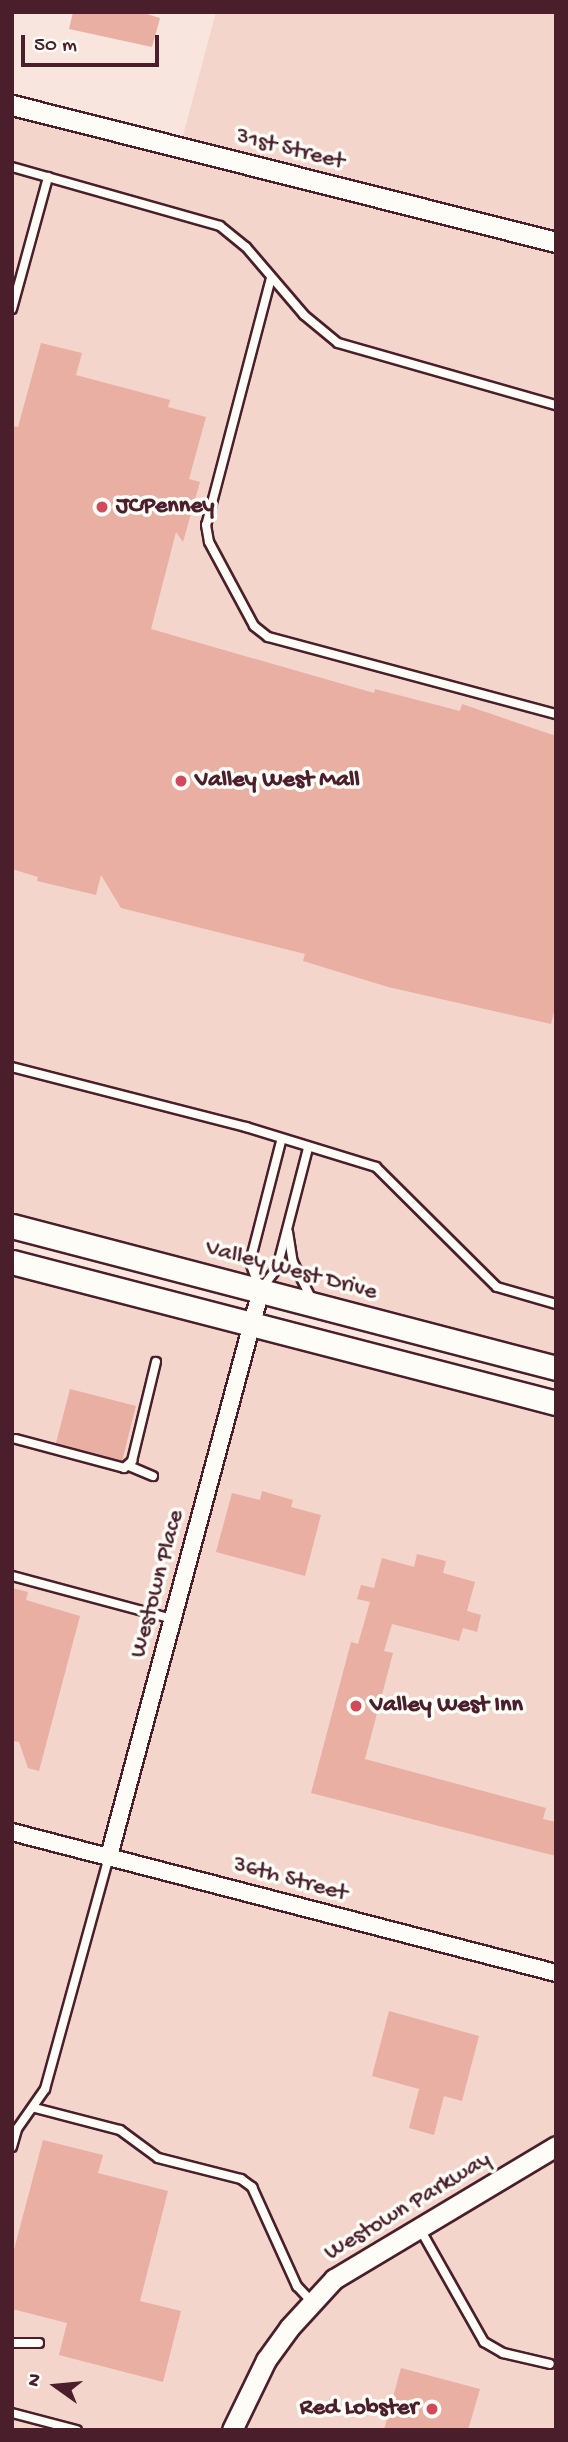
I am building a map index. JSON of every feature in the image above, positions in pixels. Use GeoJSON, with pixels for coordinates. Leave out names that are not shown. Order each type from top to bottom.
{"type":"FeatureCollection","features":[{"type":"Feature","properties":{"kind":"main road","name":"Valley West Drive"},"geometry":{"type":"LineString","coordinates":[[12,1226],[556,1368]]}},
{"type":"Feature","properties":{"kind":"main road"},"geometry":{"type":"LineString","coordinates":[[12,1262],[556,1403]]}},
{"type":"Feature","properties":{"kind":"street","name":"31st Street"},"geometry":{"type":"LineString","coordinates":[[12,105],[556,242]]}},
{"type":"Feature","properties":{"kind":"street","name":"Westown Place"},"geometry":{"type":"LineString","coordinates":[[109,1856],[261,1290]]}},
{"type":"Feature","properties":{"kind":"street","name":"36th Street"},"geometry":{"type":"LineString","coordinates":[[12,1832],[556,1973]]}},
{"type":"Feature","properties":{"kind":"street","name":"Westown Parkway"},"geometry":{"type":"LineString","coordinates":[[232,2430],[266,2360],[334,2279],[556,2146]]}},
{"type":"Feature","properties":{"kind":"lane"},"geometry":{"type":"LineString","coordinates":[[12,167],[220,226],[246,247],[271,278],[338,343],[556,405]]}},
{"type":"Feature","properties":{"kind":"lane"},"geometry":{"type":"LineString","coordinates":[[12,309],[48,177]]}},
{"type":"Feature","properties":{"kind":"lane"},"geometry":{"type":"LineString","coordinates":[[271,278],[206,525],[209,542],[254,626],[268,637],[556,714]]}},
{"type":"Feature","properties":{"kind":"lane"},"geometry":{"type":"LineString","coordinates":[[12,1067],[246,1127],[281,1141],[376,1167],[497,1287],[556,1304]]}},
{"type":"Feature","properties":{"kind":"lane"},"geometry":{"type":"LineString","coordinates":[[261,1290],[250,1262],[281,1141]]}},
{"type":"Feature","properties":{"kind":"lane"},"geometry":{"type":"LineString","coordinates":[[261,1290],[277,1268],[308,1148]]}},
{"type":"Feature","properties":{"kind":"lane"},"geometry":{"type":"LineString","coordinates":[[288,1228],[293,1262],[314,1304]]}},
{"type":"Feature","properties":{"kind":"lane"},"geometry":{"type":"LineString","coordinates":[[129,1466],[156,1362]]}},
{"type":"Feature","properties":{"kind":"lane"},"geometry":{"type":"LineString","coordinates":[[16,1439],[124,1468],[129,1466],[153,1476]]}},
{"type":"Feature","properties":{"kind":"lane"},"geometry":{"type":"LineString","coordinates":[[12,1576],[173,1619]]}},
{"type":"Feature","properties":{"kind":"lane"},"geometry":{"type":"LineString","coordinates":[[12,2147],[17,2130],[35,2108],[44,2089],[109,1856]]}},
{"type":"Feature","properties":{"kind":"lane"},"geometry":{"type":"LineString","coordinates":[[35,2108],[120,2130],[158,2158],[240,2179],[252,2187],[297,2286],[313,2302]]}},
{"type":"Feature","properties":{"kind":"lane"},"geometry":{"type":"LineString","coordinates":[[419,2228],[475,2330],[494,2350],[550,2364]]}},
{"type":"Feature","properties":{"kind":"lane"},"geometry":{"type":"LineString","coordinates":[[12,2343],[39,2343]]}},
{"type":"Feature","properties":{"kind":"lane"},"geometry":{"type":"LineString","coordinates":[[12,2413],[77,2430]]}},
{"type":"Feature","properties":{"kind":"shaded area","name":"Valley West Mall"},"geometry":{"type":"Polygon","coordinates":[[[216,12],[556,12],[556,1368],[12,1226],[12,105],[180,147],[216,12]]]}},
{"type":"Feature","properties":{"kind":"shaded area"},"geometry":{"type":"Polygon","coordinates":[[[12,1262],[556,1403],[556,2430],[12,2430],[12,1262]]]}},
{"type":"Feature","properties":{"kind":"building"},"geometry":{"type":"Polygon","coordinates":[[[73,12],[140,12],[160,18],[152,47],[69,29],[73,12]]]}},
{"type":"Feature","properties":{"kind":"building"},"geometry":{"type":"Polygon","coordinates":[[[41,343],[82,353],[76,375],[170,400],[168,407],[206,417],[189,479],[200,482],[183,542],[176,532],[151,629],[374,693],[375,689],[460,711],[462,704],[556,736],[556,1004],[551,1024],[388,987],[303,961],[305,954],[121,908],[101,875],[96,895],[37,881],[38,877],[12,869],[12,426],[18,427],[41,343]]]}},
{"type":"Feature","properties":{"kind":"building"},"geometry":{"type":"Polygon","coordinates":[[[70,1389],[136,1406],[122,1461],[56,1443],[70,1389]]]}},
{"type":"Feature","properties":{"kind":"building"},"geometry":{"type":"Polygon","coordinates":[[[262,1491],[293,1500],[291,1507],[321,1515],[305,1576],[216,1552],[232,1493],[260,1500],[262,1491]]]}},
{"type":"Feature","properties":{"kind":"building","name":"Valley West Inn"},"geometry":{"type":"Polygon","coordinates":[[[417,1554],[446,1561],[443,1573],[475,1582],[467,1611],[481,1615],[477,1632],[463,1628],[459,1641],[392,1624],[384,1651],[393,1653],[365,1759],[546,1808],[543,1819],[556,1822],[556,1856],[311,1793],[351,1642],[358,1644],[370,1602],[357,1599],[361,1585],[374,1588],[382,1558],[414,1567],[417,1554]]]}},
{"type":"Feature","properties":{"kind":"building"},"geometry":{"type":"Polygon","coordinates":[[[12,1588],[28,1592],[26,1600],[80,1616],[39,1771],[28,1768],[19,1742],[12,1741],[12,1588]]]}},
{"type":"Feature","properties":{"kind":"building"},"geometry":{"type":"Polygon","coordinates":[[[389,2011],[479,2036],[462,2101],[444,2096],[434,2135],[409,2128],[419,2089],[372,2076],[389,2011]]]}},
{"type":"Feature","properties":{"kind":"building"},"geometry":{"type":"Polygon","coordinates":[[[43,2140],[103,2155],[98,2173],[168,2191],[140,2301],[181,2311],[163,2382],[59,2355],[67,2323],[12,2309],[12,2257],[43,2140]]]}},
{"type":"Feature","properties":{"kind":"building","name":"Red Lobster"},"geometry":{"type":"Polygon","coordinates":[[[401,2368],[480,2389],[468,2430],[384,2430],[401,2368]]]}},
{"type":"Feature","properties":{"kind":"place","name":"JCPenney"},"geometry":{"type":"Point","coordinates":[102,507]}},
{"type":"Feature","properties":{"kind":"place","name":"Valley West Mall"},"geometry":{"type":"Point","coordinates":[181,781]}},
{"type":"Feature","properties":{"kind":"place","name":"Valley West Inn"},"geometry":{"type":"Point","coordinates":[356,1706]}},
{"type":"Feature","properties":{"kind":"place","name":"Red Lobster"},"geometry":{"type":"Point","coordinates":[432,2409]}}]}
